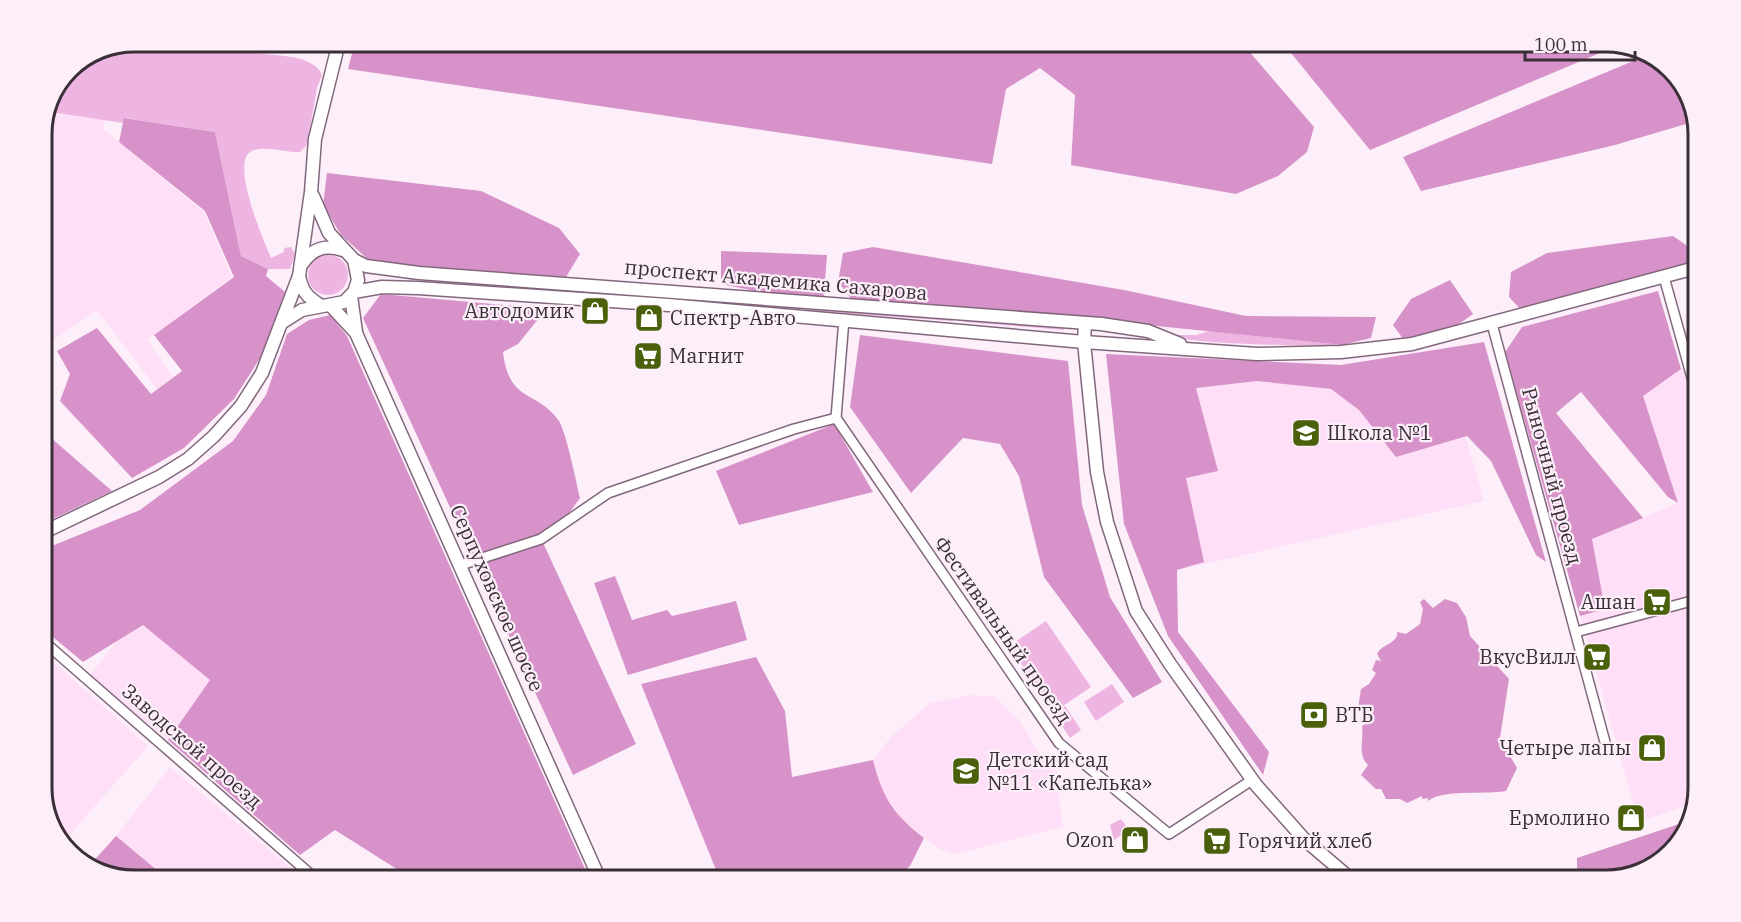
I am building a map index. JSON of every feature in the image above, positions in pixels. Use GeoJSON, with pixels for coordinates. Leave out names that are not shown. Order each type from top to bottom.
{"type":"FeatureCollection","features":[{"type":"Feature","properties":{"kind":"street"},"geometry":{"type":"LineString","coordinates":[[53,528],[159,477],[188,459],[214,436],[241,406],[262,373],[284,322],[300,271],[311,192],[315,139],[337,52]]}},
{"type":"Feature","properties":{"kind":"street"},"geometry":{"type":"LineString","coordinates":[[311,192],[321,218],[343,250],[354,260],[358,280],[353,294],[356,333]]}},
{"type":"Feature","properties":{"kind":"street"},"geometry":{"type":"LineString","coordinates":[[343,250],[322,247],[309,254],[300,271],[302,289],[309,299],[326,305],[356,333]]}},
{"type":"Feature","properties":{"kind":"street","name":"проспект Академика Сахарова"},"geometry":{"type":"LineString","coordinates":[[354,260],[366,266],[420,273],[670,290],[805,304],[1085,323],[1148,332],[1193,348]]}},
{"type":"Feature","properties":{"kind":"street","name":"проспект Академика Сахарова"},"geometry":{"type":"LineString","coordinates":[[353,294],[382,287],[418,288],[669,305],[1084,342],[1257,354],[1341,352],[1412,344],[1688,270]]}},
{"type":"Feature","properties":{"kind":"street"},"geometry":{"type":"LineString","coordinates":[[418,288],[420,273]]}},
{"type":"Feature","properties":{"kind":"street"},"geometry":{"type":"LineString","coordinates":[[1664,277],[1688,363]]}},
{"type":"Feature","properties":{"kind":"street"},"geometry":{"type":"LineString","coordinates":[[669,305],[670,290]]}},
{"type":"Feature","properties":{"kind":"street"},"geometry":{"type":"LineString","coordinates":[[284,322],[302,310],[326,305],[353,294]]}},
{"type":"Feature","properties":{"kind":"street"},"geometry":{"type":"LineString","coordinates":[[805,304],[806,317]]}},
{"type":"Feature","properties":{"kind":"street"},"geometry":{"type":"LineString","coordinates":[[959,330],[960,315]]}},
{"type":"Feature","properties":{"kind":"street"},"geometry":{"type":"LineString","coordinates":[[461,566],[541,539],[608,493],[794,429],[836,418],[844,319]]}},
{"type":"Feature","properties":{"kind":"street"},"geometry":{"type":"LineString","coordinates":[[1085,323],[1084,342],[1097,472],[1107,522],[1136,610],[1170,664],[1252,780],[1304,839],[1340,870]]}},
{"type":"Feature","properties":{"kind":"street","name":"Рыночный проезд"},"geometry":{"type":"LineString","coordinates":[[1492,324],[1605,742]]}},
{"type":"Feature","properties":{"kind":"street","name":"Серпуховское шоссе"},"geometry":{"type":"LineString","coordinates":[[356,333],[596,870]]}},
{"type":"Feature","properties":{"kind":"street","name":"Фестивальный проезд"},"geometry":{"type":"LineString","coordinates":[[836,418],[1059,743],[1171,834],[1252,780]]}},
{"type":"Feature","properties":{"kind":"street"},"geometry":{"type":"LineString","coordinates":[[1576,632],[1688,602]]}},
{"type":"Feature","properties":{"kind":"street","name":"Заводской проезд"},"geometry":{"type":"LineString","coordinates":[[53,650],[306,870]]}},
{"type":"Feature","properties":{"kind":"shaded area"},"geometry":{"type":"Polygon","coordinates":[[[255,52],[293,57],[318,68],[322,75],[317,88],[307,145],[300,152],[255,150],[250,152],[245,160],[246,187],[267,249],[271,258],[284,252],[284,248],[291,247],[295,254],[290,269],[268,269],[241,256],[215,132],[125,118],[123,123],[55,113],[69,84],[80,73],[93,63],[118,54],[255,52]]]}},
{"type":"Feature","properties":{"kind":"shaded area"},"geometry":{"type":"Polygon","coordinates":[[[352,52],[1250,52],[1314,127],[1307,152],[1278,176],[1236,194],[1071,165],[1075,95],[1040,68],[1006,89],[992,164],[348,69],[352,52]]]}},
{"type":"Feature","properties":{"kind":"shaded area"},"geometry":{"type":"Polygon","coordinates":[[[1290,52],[1602,52],[1370,150],[1290,52]]]}},
{"type":"Feature","properties":{"kind":"shaded area"},"geometry":{"type":"Polygon","coordinates":[[[1638,59],[1652,66],[1668,80],[1680,98],[1687,118],[1688,124],[1615,145],[1421,191],[1403,157],[1638,59]]]}},
{"type":"Feature","properties":{"kind":"shaded area"},"geometry":{"type":"Polygon","coordinates":[[[55,114],[104,120],[104,130],[204,212],[232,277],[147,340],[173,377],[157,389],[97,310],[53,340],[55,114]]]}},
{"type":"Feature","properties":{"kind":"shaded area"},"geometry":{"type":"Polygon","coordinates":[[[124,118],[215,132],[241,256],[268,269],[266,276],[285,292],[262,355],[234,399],[184,448],[132,478],[60,401],[70,374],[57,351],[97,328],[151,394],[182,371],[154,335],[234,277],[205,211],[119,142],[124,118]]]}},
{"type":"Feature","properties":{"kind":"shaded area"},"geometry":{"type":"Polygon","coordinates":[[[327,173],[481,191],[559,228],[580,254],[566,277],[412,269],[372,263],[341,235],[323,205],[327,173]]]}},
{"type":"Feature","properties":{"kind":"shaded area"},"geometry":{"type":"Polygon","coordinates":[[[1673,236],[1688,246],[1688,268],[1524,313],[1509,297],[1511,272],[1547,253],[1673,236]]]}},
{"type":"Feature","properties":{"kind":"shaded area"},"geometry":{"type":"Polygon","coordinates":[[[873,247],[1124,290],[1246,316],[1376,317],[1371,338],[1342,345],[1147,325],[853,301],[838,282],[843,253],[873,247]]]}},
{"type":"Feature","properties":{"kind":"shaded area"},"geometry":{"type":"Polygon","coordinates":[[[721,251],[827,255],[823,305],[721,284],[721,251]]]}},
{"type":"Feature","properties":{"kind":"shaded area"},"geometry":{"type":"Polygon","coordinates":[[[328,255],[342,261],[348,275],[342,289],[328,295],[314,289],[308,275],[314,261],[328,255]]]}},
{"type":"Feature","properties":{"kind":"shaded area"},"geometry":{"type":"Polygon","coordinates":[[[425,277],[634,293],[634,296],[425,281],[425,277]]]}},
{"type":"Feature","properties":{"kind":"shaded area"},"geometry":{"type":"Polygon","coordinates":[[[1450,280],[1473,314],[1441,337],[1406,343],[1393,325],[1411,299],[1450,280]]]}},
{"type":"Feature","properties":{"kind":"shaded area"},"geometry":{"type":"Polygon","coordinates":[[[1658,291],[1681,369],[1643,396],[1678,503],[1668,497],[1581,392],[1556,413],[1643,518],[1592,539],[1605,609],[1580,616],[1505,352],[1522,327],[1658,291]]]}},
{"type":"Feature","properties":{"kind":"shaded area"},"geometry":{"type":"Polygon","coordinates":[[[381,294],[527,307],[539,318],[518,344],[503,352],[506,369],[518,388],[551,411],[559,421],[568,447],[580,498],[570,512],[539,534],[636,744],[573,775],[363,318],[381,294]]]}},
{"type":"Feature","properties":{"kind":"shaded area"},"geometry":{"type":"Polygon","coordinates":[[[676,297],[799,306],[799,309],[676,299],[676,297]]]}},
{"type":"Feature","properties":{"kind":"shaded area"},"geometry":{"type":"Polygon","coordinates":[[[812,308],[953,318],[953,321],[812,311],[812,308]]]}},
{"type":"Feature","properties":{"kind":"shaded area"},"geometry":{"type":"Polygon","coordinates":[[[330,315],[347,336],[586,870],[398,870],[335,830],[300,855],[168,740],[210,680],[143,625],[83,662],[53,637],[53,546],[140,510],[233,441],[266,395],[287,334],[309,320],[330,315]]]}},
{"type":"Feature","properties":{"kind":"shaded area"},"geometry":{"type":"Polygon","coordinates":[[[966,319],[1064,327],[1064,330],[965,322],[966,319]]]}},
{"type":"Feature","properties":{"kind":"shaded area"},"geometry":{"type":"Polygon","coordinates":[[[1209,331],[1342,345],[1225,343],[1171,335],[1196,335],[1209,331]]]}},
{"type":"Feature","properties":{"kind":"shaded area"},"geometry":{"type":"Polygon","coordinates":[[[860,335],[1068,361],[1082,505],[1110,597],[1162,682],[1133,698],[1044,577],[1019,476],[1000,444],[963,438],[911,493],[850,407],[860,335]]]}},
{"type":"Feature","properties":{"kind":"shaded area"},"geometry":{"type":"Polygon","coordinates":[[[1484,342],[1546,562],[1536,555],[1491,461],[1467,436],[1396,457],[1359,410],[1331,389],[1257,381],[1196,388],[1218,471],[1186,478],[1204,562],[1177,570],[1178,632],[1269,752],[1263,775],[1168,636],[1124,524],[1106,354],[1341,365],[1484,342]]]}},
{"type":"Feature","properties":{"kind":"shaded area","name":"Школа №1"},"geometry":{"type":"Polygon","coordinates":[[[1441,349],[1484,501],[1177,570],[1130,355],[1341,365],[1441,349]]]}},
{"type":"Feature","properties":{"kind":"shaded area"},"geometry":{"type":"Polygon","coordinates":[[[1688,367],[1687,804],[1639,822],[1580,616],[1605,609],[1592,539],[1678,503],[1643,396],[1681,369],[1688,367]]]}},
{"type":"Feature","properties":{"kind":"shaded area"},"geometry":{"type":"Polygon","coordinates":[[[834,424],[873,492],[739,525],[716,471],[834,424]]]}},
{"type":"Feature","properties":{"kind":"shaded area"},"geometry":{"type":"Polygon","coordinates":[[[53,440],[112,491],[53,519],[53,440]]]}},
{"type":"Feature","properties":{"kind":"shaded area"},"geometry":{"type":"Polygon","coordinates":[[[615,576],[632,620],[667,610],[672,616],[736,601],[747,640],[628,675],[594,583],[615,576]]]}},
{"type":"Feature","properties":{"kind":"shaded area"},"geometry":{"type":"Polygon","coordinates":[[[1424,599],[1433,608],[1445,599],[1457,603],[1466,617],[1470,636],[1509,679],[1500,738],[1517,768],[1506,791],[1443,795],[1428,801],[1428,798],[1422,799],[1422,796],[1407,803],[1400,799],[1386,799],[1381,789],[1376,789],[1361,775],[1368,765],[1362,751],[1362,726],[1369,722],[1358,708],[1361,689],[1369,684],[1376,673],[1372,670],[1376,660],[1381,661],[1377,654],[1379,651],[1395,639],[1397,632],[1406,634],[1420,624],[1423,609],[1420,602],[1424,599]]]}},
{"type":"Feature","properties":{"kind":"shaded area"},"geometry":{"type":"Polygon","coordinates":[[[140,613],[219,678],[168,740],[90,675],[140,613]]]}},
{"type":"Feature","properties":{"kind":"shaded area"},"geometry":{"type":"Polygon","coordinates":[[[1046,621],[1091,687],[1054,712],[1009,646],[1046,621]]]}},
{"type":"Feature","properties":{"kind":"shaded area"},"geometry":{"type":"Polygon","coordinates":[[[756,657],[785,711],[792,777],[873,760],[885,795],[897,813],[924,838],[910,866],[905,870],[716,870],[641,684],[756,657]]]}},
{"type":"Feature","properties":{"kind":"shaded area"},"geometry":{"type":"Polygon","coordinates":[[[53,662],[148,746],[68,836],[57,814],[53,793],[53,662]]]}},
{"type":"Feature","properties":{"kind":"shaded area"},"geometry":{"type":"Polygon","coordinates":[[[1112,684],[1124,702],[1096,721],[1084,702],[1112,684]]]}},
{"type":"Feature","properties":{"kind":"shaded area","name":"Детский сад №11 «Капелька»"},"geometry":{"type":"Polygon","coordinates":[[[971,695],[995,697],[1020,721],[1038,752],[1064,780],[1057,787],[1063,827],[956,854],[940,849],[904,822],[880,788],[873,760],[891,737],[930,703],[971,695]]]}},
{"type":"Feature","properties":{"kind":"shaded area"},"geometry":{"type":"Polygon","coordinates":[[[1065,706],[1081,730],[1070,738],[1054,714],[1065,706]]]}},
{"type":"Feature","properties":{"kind":"shaded area"},"geometry":{"type":"Polygon","coordinates":[[[170,767],[293,870],[158,870],[116,836],[170,767]]]}},
{"type":"Feature","properties":{"kind":"shaded area"},"geometry":{"type":"Polygon","coordinates":[[[1121,819],[1129,830],[1114,840],[1110,825],[1121,819]]]}},
{"type":"Feature","properties":{"kind":"shaded area"},"geometry":{"type":"Polygon","coordinates":[[[1680,824],[1661,849],[1652,856],[1628,867],[1577,870],[1577,858],[1680,824]]]}},
{"type":"Feature","properties":{"kind":"shaded area"},"geometry":{"type":"Polygon","coordinates":[[[116,836],[157,870],[118,868],[95,859],[116,836]]]}},
{"type":"Feature","properties":{"kind":"place","name":"Автодомик"},"geometry":{"type":"Point","coordinates":[595,311]}},
{"type":"Feature","properties":{"kind":"place","name":"Спектр-Авто"},"geometry":{"type":"Point","coordinates":[649,318]}},
{"type":"Feature","properties":{"kind":"place","name":"Магнит"},"geometry":{"type":"Point","coordinates":[648,356]}},
{"type":"Feature","properties":{"kind":"place","name":"Школа №1"},"geometry":{"type":"Point","coordinates":[1306,433]}},
{"type":"Feature","properties":{"kind":"place","name":"Ашан"},"geometry":{"type":"Point","coordinates":[1657,602]}},
{"type":"Feature","properties":{"kind":"place","name":"ВкусВилл"},"geometry":{"type":"Point","coordinates":[1597,657]}},
{"type":"Feature","properties":{"kind":"place","name":"ВТБ"},"geometry":{"type":"Point","coordinates":[1314,715]}},
{"type":"Feature","properties":{"kind":"place","name":"Четыре лапы"},"geometry":{"type":"Point","coordinates":[1652,748]}},
{"type":"Feature","properties":{"kind":"place","name":"Детский сад №11 «Капелька»"},"geometry":{"type":"Point","coordinates":[966,771]}},
{"type":"Feature","properties":{"kind":"place","name":"Ермолино"},"geometry":{"type":"Point","coordinates":[1631,818]}},
{"type":"Feature","properties":{"kind":"place","name":"Ozon"},"geometry":{"type":"Point","coordinates":[1135,840]}},
{"type":"Feature","properties":{"kind":"place","name":"Горячий хлеб"},"geometry":{"type":"Point","coordinates":[1217,841]}}]}
